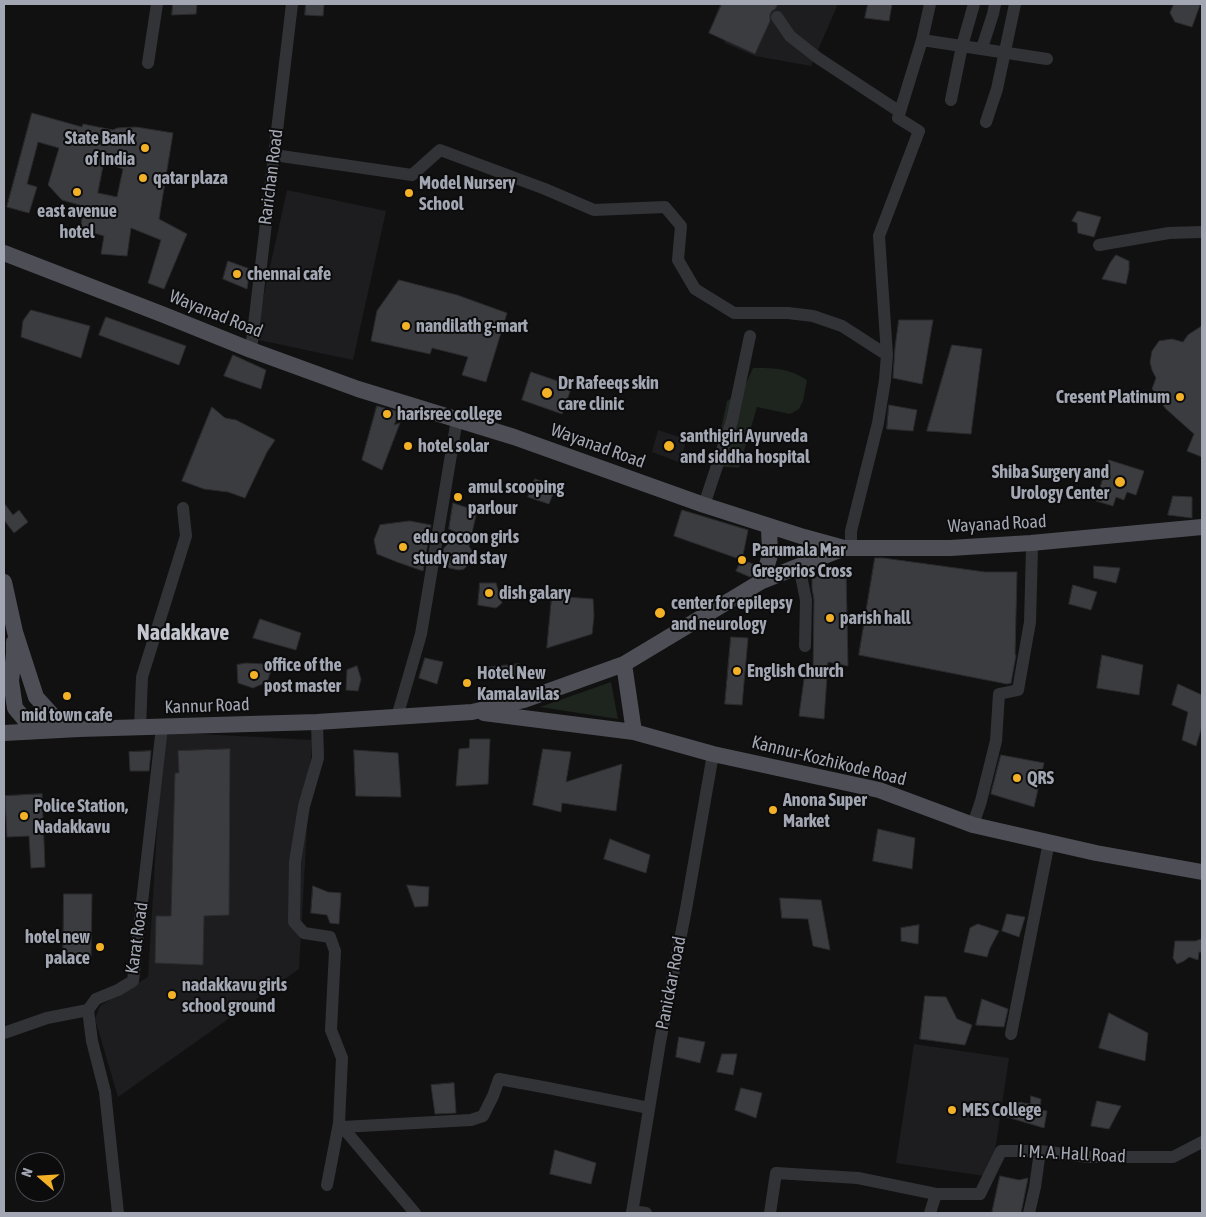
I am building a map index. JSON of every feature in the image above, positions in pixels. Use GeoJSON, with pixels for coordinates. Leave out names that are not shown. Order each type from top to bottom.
{"type":"FeatureCollection","features":[{"type":"Feature","properties":{"kind":"main road","name":"Wayanad Road"},"geometry":{"type":"LineString","coordinates":[[4,253],[250,350],[358,389],[514,437],[704,505],[848,548],[950,548],[1031,543],[1202,527]]}},
{"type":"Feature","properties":{"kind":"main road"},"geometry":{"type":"LineString","coordinates":[[762,581],[770,556],[770,526]]}},
{"type":"Feature","properties":{"kind":"main road"},"geometry":{"type":"LineString","coordinates":[[472,712],[524,700],[624,664],[762,581],[848,548]]}},
{"type":"Feature","properties":{"kind":"main road"},"geometry":{"type":"LineString","coordinates":[[4,582],[14,632],[36,697],[55,718],[79,729]]}},
{"type":"Feature","properties":{"kind":"main road"},"geometry":{"type":"LineString","coordinates":[[4,677],[14,632]]}},
{"type":"Feature","properties":{"kind":"main road"},"geometry":{"type":"LineString","coordinates":[[14,632],[11,681],[15,708],[26,721],[59,731]]}},
{"type":"Feature","properties":{"kind":"main road"},"geometry":{"type":"LineString","coordinates":[[624,664],[634,732]]}},
{"type":"Feature","properties":{"kind":"main road","name":"Kannur Road"},"geometry":{"type":"LineString","coordinates":[[4,733],[317,722],[472,712]]}},
{"type":"Feature","properties":{"kind":"main road","name":"Kannur-Kozhikode Road"},"geometry":{"type":"LineString","coordinates":[[472,712],[634,732],[713,754],[879,790],[973,825],[1096,853],[1202,872]]}},
{"type":"Feature","properties":{"kind":"street"},"geometry":{"type":"LineString","coordinates":[[148,63],[157,4]]}},
{"type":"Feature","properties":{"kind":"street","name":"Rarichan Road"},"geometry":{"type":"LineString","coordinates":[[250,350],[292,4]]}},
{"type":"Feature","properties":{"kind":"street"},"geometry":{"type":"LineString","coordinates":[[848,548],[878,422],[885,380],[887,355],[879,236],[919,131],[898,118],[922,40],[930,4]]}},
{"type":"Feature","properties":{"kind":"street"},"geometry":{"type":"LineString","coordinates":[[951,100],[962,46],[974,4]]}},
{"type":"Feature","properties":{"kind":"street"},"geometry":{"type":"LineString","coordinates":[[982,48],[995,4]]}},
{"type":"Feature","properties":{"kind":"street"},"geometry":{"type":"LineString","coordinates":[[986,122],[997,89],[1015,4]]}},
{"type":"Feature","properties":{"kind":"street"},"geometry":{"type":"LineString","coordinates":[[777,17],[790,36],[818,58],[900,112]]}},
{"type":"Feature","properties":{"kind":"street"},"geometry":{"type":"LineString","coordinates":[[922,40],[1046,59]]}},
{"type":"Feature","properties":{"kind":"street"},"geometry":{"type":"LineString","coordinates":[[274,155],[412,175],[440,150],[545,189],[594,210],[665,207],[680,226],[678,260],[695,289],[734,313],[813,316],[828,321],[842,326],[887,355]]}},
{"type":"Feature","properties":{"kind":"street"},"geometry":{"type":"LineString","coordinates":[[1099,245],[1168,233],[1202,232]]}},
{"type":"Feature","properties":{"kind":"street"},"geometry":{"type":"LineString","coordinates":[[704,505],[732,422],[750,336]]}},
{"type":"Feature","properties":{"kind":"street"},"geometry":{"type":"LineString","coordinates":[[397,717],[421,634],[457,420]]}},
{"type":"Feature","properties":{"kind":"street"},"geometry":{"type":"LineString","coordinates":[[140,728],[142,677],[186,536],[183,508]]}},
{"type":"Feature","properties":{"kind":"street"},"geometry":{"type":"LineString","coordinates":[[973,825],[996,741],[999,694],[1018,690],[1030,622],[1031,543]]}},
{"type":"Feature","properties":{"kind":"street"},"geometry":{"type":"LineString","coordinates":[[799,566],[806,600],[805,646]]}},
{"type":"Feature","properties":{"kind":"street"},"geometry":{"type":"LineString","coordinates":[[317,722],[318,758],[304,806],[295,862],[294,922],[304,933],[330,937],[335,951],[330,1030],[342,1058],[341,1125],[327,1185]]}},
{"type":"Feature","properties":{"kind":"street","name":"Karat Road"},"geometry":{"type":"LineString","coordinates":[[88,1010],[96,999],[118,990],[132,981],[162,727]]}},
{"type":"Feature","properties":{"kind":"street","name":"Panickar Road"},"geometry":{"type":"LineString","coordinates":[[632,1212],[660,1042],[713,754]]}},
{"type":"Feature","properties":{"kind":"street"},"geometry":{"type":"LineString","coordinates":[[1011,1034],[1049,842]]}},
{"type":"Feature","properties":{"kind":"street"},"geometry":{"type":"LineString","coordinates":[[4,1033],[47,1018],[88,1010],[92,1041],[104,1092],[118,1213]]}},
{"type":"Feature","properties":{"kind":"street"},"geometry":{"type":"LineString","coordinates":[[341,1125],[471,1120],[484,1116],[499,1079],[649,1108]]}},
{"type":"Feature","properties":{"kind":"street"},"geometry":{"type":"LineString","coordinates":[[341,1125],[415,1213]]}},
{"type":"Feature","properties":{"kind":"street","name":"I. M. A. Hall Road"},"geometry":{"type":"LineString","coordinates":[[936,1194],[980,1194],[1001,1151],[1040,1151],[1088,1157],[1173,1157],[1202,1142]]}},
{"type":"Feature","properties":{"kind":"street"},"geometry":{"type":"LineString","coordinates":[[1029,1213],[1040,1151]]}},
{"type":"Feature","properties":{"kind":"street"},"geometry":{"type":"LineString","coordinates":[[770,1213],[776,1173],[858,1178],[936,1194],[930,1213]]}},
{"type":"Feature","properties":{"kind":"street"},"geometry":{"type":"LineString","coordinates":[[632,1212],[646,1213]]}},
{"type":"Feature","properties":{"kind":"shaded area"},"geometry":{"type":"Polygon","coordinates":[[[720,4],[838,4],[811,66],[755,56],[725,43],[714,19],[720,4]]]}},
{"type":"Feature","properties":{"kind":"shaded area"},"geometry":{"type":"Polygon","coordinates":[[[287,190],[386,211],[353,360],[254,339],[287,190]]]}},
{"type":"Feature","properties":{"kind":"shaded area"},"geometry":{"type":"Polygon","coordinates":[[[753,368],[781,369],[807,380],[803,401],[799,409],[790,414],[757,407],[739,468],[713,466],[727,401],[742,392],[753,368]]]}},
{"type":"Feature","properties":{"kind":"shaded area","name":"santhigiri Ayurveda and siddha hospital"},"geometry":{"type":"Polygon","coordinates":[[[658,430],[686,439],[681,463],[652,452],[658,430]]]}},
{"type":"Feature","properties":{"kind":"shaded area"},"geometry":{"type":"Polygon","coordinates":[[[611,682],[618,719],[540,707],[611,682]]]}},
{"type":"Feature","properties":{"kind":"shaded area"},"geometry":{"type":"Polygon","coordinates":[[[163,732],[312,740],[299,969],[118,1097],[95,1019],[100,1006],[148,977],[163,732]]]}},
{"type":"Feature","properties":{"kind":"shaded area","name":"MES College"},"geometry":{"type":"Polygon","coordinates":[[[914,1044],[1009,1058],[991,1177],[896,1163],[914,1044]]]}},
{"type":"Feature","properties":{"kind":"building"},"geometry":{"type":"Polygon","coordinates":[[[173,4],[197,4],[196,14],[172,15],[173,4]]]}},
{"type":"Feature","properties":{"kind":"building"},"geometry":{"type":"Polygon","coordinates":[[[306,4],[324,4],[323,16],[305,15],[306,4]]]}},
{"type":"Feature","properties":{"kind":"building"},"geometry":{"type":"Polygon","coordinates":[[[722,4],[778,4],[770,14],[770,21],[755,54],[709,33],[722,4]]]}},
{"type":"Feature","properties":{"kind":"building"},"geometry":{"type":"Polygon","coordinates":[[[868,4],[892,4],[889,21],[865,18],[868,4]]]}},
{"type":"Feature","properties":{"kind":"building"},"geometry":{"type":"Polygon","coordinates":[[[1174,4],[1200,5],[1192,27],[1175,22],[1170,13],[1174,4]]]}},
{"type":"Feature","properties":{"kind":"building"},"geometry":{"type":"Polygon","coordinates":[[[32,113],[82,127],[83,124],[113,130],[136,127],[173,133],[159,219],[187,234],[164,289],[148,283],[161,240],[131,228],[127,256],[101,254],[104,236],[81,229],[83,206],[62,200],[48,185],[59,148],[38,142],[27,184],[37,187],[29,213],[7,207],[32,113]],[[104,162],[98,193],[117,197],[123,169],[104,162]]]}},
{"type":"Feature","properties":{"kind":"building"},"geometry":{"type":"Polygon","coordinates":[[[1078,211],[1101,217],[1094,237],[1078,233],[1077,223],[1072,221],[1078,211]]]}},
{"type":"Feature","properties":{"kind":"building"},"geometry":{"type":"Polygon","coordinates":[[[1116,255],[1129,261],[1126,284],[1102,279],[1116,255]]]}},
{"type":"Feature","properties":{"kind":"building","name":"chennai cafe"},"geometry":{"type":"Polygon","coordinates":[[[228,261],[250,269],[247,289],[223,279],[228,261]]]}},
{"type":"Feature","properties":{"kind":"building"},"geometry":{"type":"Polygon","coordinates":[[[399,280],[457,295],[507,313],[486,382],[462,375],[468,357],[432,348],[430,354],[371,341],[377,311],[399,280]]]}},
{"type":"Feature","properties":{"kind":"building"},"geometry":{"type":"Polygon","coordinates":[[[31,310],[90,326],[81,358],[21,337],[23,321],[31,310]]]}},
{"type":"Feature","properties":{"kind":"building"},"geometry":{"type":"Polygon","coordinates":[[[106,317],[186,346],[179,365],[99,335],[106,317]]]}},
{"type":"Feature","properties":{"kind":"building"},"geometry":{"type":"Polygon","coordinates":[[[899,320],[933,320],[922,384],[893,378],[899,320]]]}},
{"type":"Feature","properties":{"kind":"building","name":"Cresent Platinum"},"geometry":{"type":"Polygon","coordinates":[[[1202,326],[1202,457],[1187,451],[1194,434],[1165,408],[1152,389],[1156,378],[1150,362],[1152,351],[1159,341],[1172,339],[1183,342],[1188,335],[1202,326]]]}},
{"type":"Feature","properties":{"kind":"building"},"geometry":{"type":"Polygon","coordinates":[[[952,345],[982,349],[971,434],[927,431],[952,345]]]}},
{"type":"Feature","properties":{"kind":"building"},"geometry":{"type":"Polygon","coordinates":[[[233,355],[266,370],[261,389],[224,376],[233,355]]]}},
{"type":"Feature","properties":{"kind":"building","name":"Dr Rafeeqs skin care clinic"},"geometry":{"type":"Polygon","coordinates":[[[531,372],[572,386],[562,414],[522,400],[531,372]]]}},
{"type":"Feature","properties":{"kind":"building"},"geometry":{"type":"Polygon","coordinates":[[[889,405],[917,410],[913,431],[887,429],[889,405]]]}},
{"type":"Feature","properties":{"kind":"building"},"geometry":{"type":"Polygon","coordinates":[[[377,406],[400,412],[394,425],[400,423],[382,470],[362,460],[377,406]]]}},
{"type":"Feature","properties":{"kind":"building"},"geometry":{"type":"Polygon","coordinates":[[[212,407],[225,418],[236,420],[275,440],[267,452],[245,498],[228,492],[204,489],[182,481],[212,407]]]}},
{"type":"Feature","properties":{"kind":"building"},"geometry":{"type":"Polygon","coordinates":[[[1109,460],[1144,471],[1136,495],[1127,492],[1124,500],[1116,497],[1113,506],[1096,501],[1109,460]]]}},
{"type":"Feature","properties":{"kind":"building"},"geometry":{"type":"Polygon","coordinates":[[[535,479],[556,486],[549,504],[528,497],[535,479]]]}},
{"type":"Feature","properties":{"kind":"building"},"geometry":{"type":"Polygon","coordinates":[[[1173,496],[1192,497],[1192,518],[1168,515],[1173,496]]]}},
{"type":"Feature","properties":{"kind":"building"},"geometry":{"type":"Polygon","coordinates":[[[4,503],[13,515],[19,510],[28,522],[14,533],[4,520],[4,503]]]}},
{"type":"Feature","properties":{"kind":"building"},"geometry":{"type":"Polygon","coordinates":[[[453,503],[477,511],[469,546],[472,551],[471,561],[464,569],[459,570],[449,568],[442,558],[444,548],[458,533],[449,529],[453,503]]]}},
{"type":"Feature","properties":{"kind":"building"},"geometry":{"type":"Polygon","coordinates":[[[682,510],[748,530],[742,560],[674,536],[682,510]]]}},
{"type":"Feature","properties":{"kind":"building","name":"edu cocoon girls study and stay"},"geometry":{"type":"Polygon","coordinates":[[[410,521],[431,525],[423,571],[377,554],[374,540],[380,525],[410,521]]]}},
{"type":"Feature","properties":{"kind":"building"},"geometry":{"type":"Polygon","coordinates":[[[875,558],[985,572],[1017,572],[1016,655],[1011,683],[1007,684],[859,655],[875,558]]]}},
{"type":"Feature","properties":{"kind":"building"},"geometry":{"type":"Polygon","coordinates":[[[742,560],[756,565],[754,574],[750,577],[736,571],[742,560]]]}},
{"type":"Feature","properties":{"kind":"building"},"geometry":{"type":"Polygon","coordinates":[[[1094,566],[1120,568],[1116,583],[1094,578],[1094,566]]]}},
{"type":"Feature","properties":{"kind":"building","name":"parish hall"},"geometry":{"type":"Polygon","coordinates":[[[846,570],[848,666],[828,662],[824,719],[799,716],[805,672],[813,672],[814,600],[812,578],[846,570]]]}},
{"type":"Feature","properties":{"kind":"building","name":"dish galary"},"geometry":{"type":"Polygon","coordinates":[[[480,583],[496,583],[502,603],[496,608],[478,605],[480,583]]]}},
{"type":"Feature","properties":{"kind":"building"},"geometry":{"type":"Polygon","coordinates":[[[1073,585],[1097,592],[1091,610],[1069,604],[1073,585]]]}},
{"type":"Feature","properties":{"kind":"building"},"geometry":{"type":"Polygon","coordinates":[[[552,596],[593,599],[592,634],[547,648],[552,596]]]}},
{"type":"Feature","properties":{"kind":"building"},"geometry":{"type":"Polygon","coordinates":[[[260,619],[301,633],[296,650],[253,638],[260,619]]]}},
{"type":"Feature","properties":{"kind":"building","name":"English Church"},"geometry":{"type":"Polygon","coordinates":[[[731,637],[748,638],[742,705],[725,704],[731,637]]]}},
{"type":"Feature","properties":{"kind":"building"},"geometry":{"type":"Polygon","coordinates":[[[1102,655],[1143,665],[1139,695],[1097,688],[1102,655]]]}},
{"type":"Feature","properties":{"kind":"building"},"geometry":{"type":"Polygon","coordinates":[[[425,658],[443,662],[437,684],[419,678],[425,658]]]}},
{"type":"Feature","properties":{"kind":"building","name":"office of the post master"},"geometry":{"type":"Polygon","coordinates":[[[246,663],[263,664],[272,668],[267,682],[253,688],[238,683],[237,665],[246,663]]]}},
{"type":"Feature","properties":{"kind":"building"},"geometry":{"type":"Polygon","coordinates":[[[519,664],[521,677],[482,673],[482,668],[519,664]]]}},
{"type":"Feature","properties":{"kind":"building"},"geometry":{"type":"Polygon","coordinates":[[[357,666],[361,679],[358,691],[346,690],[347,670],[357,666]]]}},
{"type":"Feature","properties":{"kind":"building"},"geometry":{"type":"Polygon","coordinates":[[[1178,684],[1202,695],[1202,726],[1196,746],[1182,740],[1188,712],[1172,705],[1178,684]]]}},
{"type":"Feature","properties":{"kind":"building"},"geometry":{"type":"Polygon","coordinates":[[[470,739],[490,739],[488,784],[456,786],[459,749],[469,748],[470,739]]]}},
{"type":"Feature","properties":{"kind":"building"},"geometry":{"type":"Polygon","coordinates":[[[230,749],[229,915],[204,916],[203,965],[155,963],[156,916],[171,916],[175,773],[179,773],[178,751],[230,749]]]}},
{"type":"Feature","properties":{"kind":"building"},"geometry":{"type":"Polygon","coordinates":[[[543,749],[571,752],[566,782],[622,764],[616,811],[562,803],[561,812],[533,805],[543,749]]]}},
{"type":"Feature","properties":{"kind":"building"},"geometry":{"type":"Polygon","coordinates":[[[354,750],[398,753],[401,797],[356,796],[354,750]]]}},
{"type":"Feature","properties":{"kind":"building"},"geometry":{"type":"Polygon","coordinates":[[[151,751],[149,771],[130,771],[129,752],[151,751]]]}},
{"type":"Feature","properties":{"kind":"building","name":"QRS"},"geometry":{"type":"Polygon","coordinates":[[[1001,755],[1044,763],[1034,807],[991,794],[1001,755]]]}},
{"type":"Feature","properties":{"kind":"building","name":"Police Station, Nadakkavu"},"geometry":{"type":"Polygon","coordinates":[[[42,794],[45,867],[31,868],[29,836],[7,837],[5,796],[42,794]]]}},
{"type":"Feature","properties":{"kind":"building"},"geometry":{"type":"Polygon","coordinates":[[[878,829],[915,838],[912,869],[873,861],[878,829]]]}},
{"type":"Feature","properties":{"kind":"building"},"geometry":{"type":"Polygon","coordinates":[[[610,839],[650,855],[646,873],[604,859],[610,839]]]}},
{"type":"Feature","properties":{"kind":"building"},"geometry":{"type":"Polygon","coordinates":[[[407,885],[429,887],[428,906],[415,907],[407,885]]]}},
{"type":"Feature","properties":{"kind":"building"},"geometry":{"type":"Polygon","coordinates":[[[313,886],[328,892],[341,893],[339,924],[330,923],[327,915],[311,913],[313,886]]]}},
{"type":"Feature","properties":{"kind":"building"},"geometry":{"type":"Polygon","coordinates":[[[64,894],[92,894],[91,957],[63,957],[64,894]]]}},
{"type":"Feature","properties":{"kind":"building"},"geometry":{"type":"Polygon","coordinates":[[[780,898],[821,900],[830,950],[813,946],[808,919],[782,918],[780,898]]]}},
{"type":"Feature","properties":{"kind":"building"},"geometry":{"type":"Polygon","coordinates":[[[1007,914],[1025,917],[1019,937],[1002,931],[1007,914]]]}},
{"type":"Feature","properties":{"kind":"building"},"geometry":{"type":"Polygon","coordinates":[[[978,924],[999,931],[987,957],[964,952],[970,928],[978,924]]]}},
{"type":"Feature","properties":{"kind":"building"},"geometry":{"type":"Polygon","coordinates":[[[919,925],[918,944],[901,941],[901,928],[919,925]]]}},
{"type":"Feature","properties":{"kind":"building"},"geometry":{"type":"Polygon","coordinates":[[[1202,939],[1202,952],[1199,952],[1198,960],[1189,957],[1177,964],[1173,958],[1175,941],[1202,939]]]}},
{"type":"Feature","properties":{"kind":"building"},"geometry":{"type":"Polygon","coordinates":[[[925,996],[946,997],[957,1019],[972,1025],[965,1045],[920,1039],[925,996]]]}},
{"type":"Feature","properties":{"kind":"building"},"geometry":{"type":"Polygon","coordinates":[[[982,999],[1008,1009],[1004,1027],[976,1025],[982,999]]]}},
{"type":"Feature","properties":{"kind":"building"},"geometry":{"type":"Polygon","coordinates":[[[1109,1013],[1148,1033],[1145,1061],[1099,1048],[1109,1013]]]}},
{"type":"Feature","properties":{"kind":"building"},"geometry":{"type":"Polygon","coordinates":[[[679,1037],[705,1042],[700,1063],[676,1057],[679,1037]]]}},
{"type":"Feature","properties":{"kind":"building"},"geometry":{"type":"Polygon","coordinates":[[[722,1054],[737,1054],[733,1075],[717,1072],[722,1054]]]}},
{"type":"Feature","properties":{"kind":"building"},"geometry":{"type":"Polygon","coordinates":[[[454,1083],[456,1113],[435,1114],[431,1085],[454,1083]]]}},
{"type":"Feature","properties":{"kind":"building"},"geometry":{"type":"Polygon","coordinates":[[[741,1088],[762,1093],[756,1118],[735,1110],[741,1088]]]}},
{"type":"Feature","properties":{"kind":"building"},"geometry":{"type":"Polygon","coordinates":[[[1031,1096],[1041,1099],[1040,1110],[1047,1111],[1044,1128],[1007,1117],[1010,1101],[1030,1104],[1031,1096]]]}},
{"type":"Feature","properties":{"kind":"building"},"geometry":{"type":"Polygon","coordinates":[[[1097,1101],[1121,1106],[1109,1129],[1091,1126],[1097,1101]]]}},
{"type":"Feature","properties":{"kind":"building"},"geometry":{"type":"Polygon","coordinates":[[[555,1150],[596,1163],[591,1184],[550,1174],[555,1150]]]}},
{"type":"Feature","properties":{"kind":"building"},"geometry":{"type":"Polygon","coordinates":[[[1000,1176],[1019,1180],[1028,1178],[1021,1213],[992,1213],[1000,1176]]]}},
{"type":"Feature","properties":{"kind":"place","name":"State Bank of India"},"geometry":{"type":"Point","coordinates":[145,148]}},
{"type":"Feature","properties":{"kind":"place","name":"qatar plaza"},"geometry":{"type":"Point","coordinates":[143,178]}},
{"type":"Feature","properties":{"kind":"place","name":"east avenue hotel"},"geometry":{"type":"Point","coordinates":[77,192]}},
{"type":"Feature","properties":{"kind":"place","name":"Model Nursery School"},"geometry":{"type":"Point","coordinates":[409,193]}},
{"type":"Feature","properties":{"kind":"place","name":"chennai cafe"},"geometry":{"type":"Point","coordinates":[237,274]}},
{"type":"Feature","properties":{"kind":"place","name":"nandilath g-mart"},"geometry":{"type":"Point","coordinates":[406,326]}},
{"type":"Feature","properties":{"kind":"place","name":"Dr Rafeeqs skin care clinic"},"geometry":{"type":"Point","coordinates":[547,393]}},
{"type":"Feature","properties":{"kind":"place","name":"Cresent Platinum"},"geometry":{"type":"Point","coordinates":[1180,397]}},
{"type":"Feature","properties":{"kind":"place","name":"harisree college"},"geometry":{"type":"Point","coordinates":[387,414]}},
{"type":"Feature","properties":{"kind":"place","name":"hotel solar"},"geometry":{"type":"Point","coordinates":[408,446]}},
{"type":"Feature","properties":{"kind":"place","name":"santhigiri Ayurveda and siddha hospital"},"geometry":{"type":"Point","coordinates":[669,446]}},
{"type":"Feature","properties":{"kind":"place","name":"Shiba Surgery and Urology Center"},"geometry":{"type":"Point","coordinates":[1120,482]}},
{"type":"Feature","properties":{"kind":"place","name":"amul scooping parlour"},"geometry":{"type":"Point","coordinates":[458,497]}},
{"type":"Feature","properties":{"kind":"place","name":"edu cocoon girls study and stay"},"geometry":{"type":"Point","coordinates":[403,547]}},
{"type":"Feature","properties":{"kind":"place","name":"Parumala Mar Gregorios Cross"},"geometry":{"type":"Point","coordinates":[742,560]}},
{"type":"Feature","properties":{"kind":"place","name":"dish galary"},"geometry":{"type":"Point","coordinates":[489,593]}},
{"type":"Feature","properties":{"kind":"place","name":"center for epilepsy and neurology"},"geometry":{"type":"Point","coordinates":[660,613]}},
{"type":"Feature","properties":{"kind":"place","name":"parish hall"},"geometry":{"type":"Point","coordinates":[830,618]}},
{"type":"Feature","properties":{"kind":"place","name":"English Church"},"geometry":{"type":"Point","coordinates":[737,671]}},
{"type":"Feature","properties":{"kind":"place","name":"office of the post master"},"geometry":{"type":"Point","coordinates":[254,675]}},
{"type":"Feature","properties":{"kind":"place","name":"Hotel New Kamalavilas"},"geometry":{"type":"Point","coordinates":[467,683]}},
{"type":"Feature","properties":{"kind":"place","name":"mid town cafe"},"geometry":{"type":"Point","coordinates":[67,696]}},
{"type":"Feature","properties":{"kind":"place","name":"QRS"},"geometry":{"type":"Point","coordinates":[1017,778]}},
{"type":"Feature","properties":{"kind":"place","name":"Anona Super Market"},"geometry":{"type":"Point","coordinates":[773,810]}},
{"type":"Feature","properties":{"kind":"place","name":"Police Station, Nadakkavu"},"geometry":{"type":"Point","coordinates":[24,816]}},
{"type":"Feature","properties":{"kind":"place","name":"hotel new palace"},"geometry":{"type":"Point","coordinates":[100,947]}},
{"type":"Feature","properties":{"kind":"place","name":"nadakkavu girls school ground"},"geometry":{"type":"Point","coordinates":[172,995]}},
{"type":"Feature","properties":{"kind":"place","name":"MES College"},"geometry":{"type":"Point","coordinates":[952,1110]}},
{"type":"Feature","properties":{"kind":"district","name":"Nadakkave"},"geometry":{"type":"Point","coordinates":[183,633]}}]}
